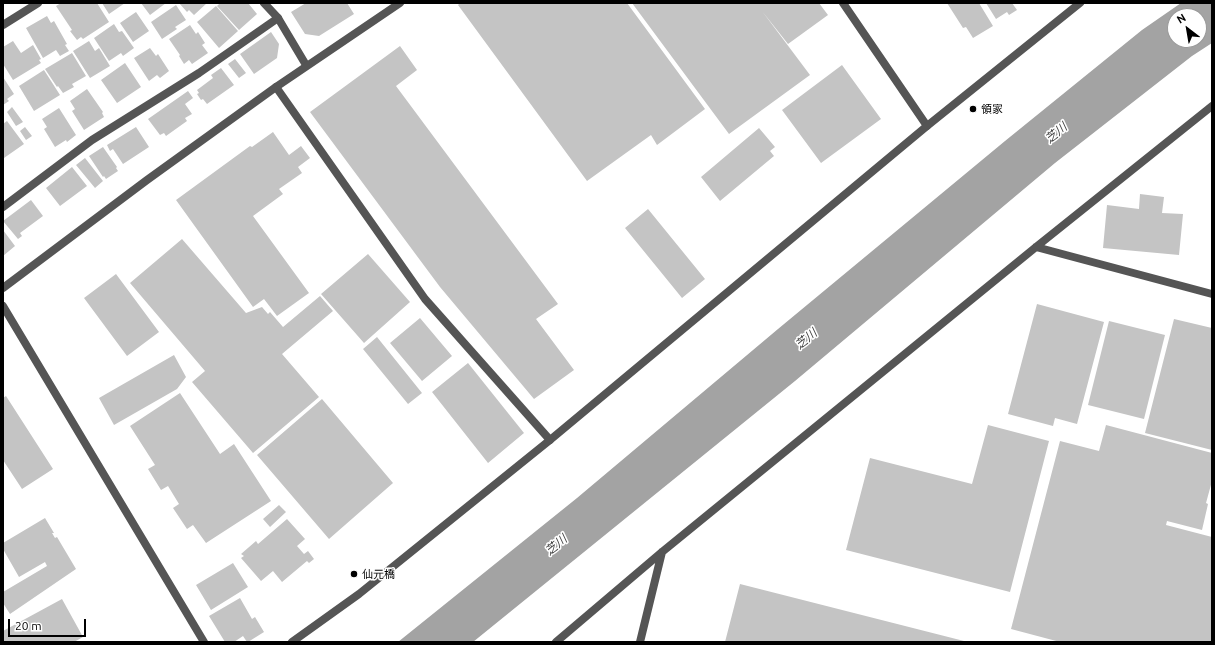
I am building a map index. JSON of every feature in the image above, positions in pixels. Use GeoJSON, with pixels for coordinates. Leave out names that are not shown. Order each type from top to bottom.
{"type":"FeatureCollection","features":[{"type":"Feature","properties":{"kind":"street"},"geometry":{"type":"LineString","coordinates":[[3,25],[38,3]]}},
{"type":"Feature","properties":{"kind":"street"},"geometry":{"type":"LineString","coordinates":[[264,3],[278,18],[306,65]]}},
{"type":"Feature","properties":{"kind":"street"},"geometry":{"type":"LineString","coordinates":[[3,288],[147,180],[306,65],[400,3]]}},
{"type":"Feature","properties":{"kind":"street"},"geometry":{"type":"LineString","coordinates":[[843,3],[927,126]]}},
{"type":"Feature","properties":{"kind":"street"},"geometry":{"type":"LineString","coordinates":[[292,642],[359,594],[550,440],[927,126],[1080,3]]}},
{"type":"Feature","properties":{"kind":"street"},"geometry":{"type":"LineString","coordinates":[[3,207],[92,140],[199,73],[278,18]]}},
{"type":"Feature","properties":{"kind":"street"},"geometry":{"type":"LineString","coordinates":[[276,87],[425,299],[550,440]]}},
{"type":"Feature","properties":{"kind":"street"},"geometry":{"type":"LineString","coordinates":[[556,642],[662,552],[1036,247],[1212,106]]}},
{"type":"Feature","properties":{"kind":"street"},"geometry":{"type":"LineString","coordinates":[[1036,247],[1212,294]]}},
{"type":"Feature","properties":{"kind":"street"},"geometry":{"type":"LineString","coordinates":[[3,306],[204,642]]}},
{"type":"Feature","properties":{"kind":"street"},"geometry":{"type":"LineString","coordinates":[[640,642],[662,552]]}},
{"type":"Feature","properties":{"kind":"water"},"geometry":{"type":"Polygon","coordinates":[[[1181,3],[1212,3],[1212,43],[1207,46],[1207,8],[1174,8],[1181,3]]]}},
{"type":"Feature","properties":{"kind":"water","name":"芝川"},"geometry":{"type":"Polygon","coordinates":[[[1167,13],[1167,48],[1204,48],[1055,163],[795,381],[473,642],[398,642],[577,498],[1005,141],[1142,30],[1167,13]]]}},
{"type":"Feature","properties":{"kind":"building"},"geometry":{"type":"Polygon","coordinates":[[[61,3],[97,3],[109,22],[83,39],[81,37],[77,40],[70,31],[72,30],[56,6],[61,3]]]}},
{"type":"Feature","properties":{"kind":"building"},"geometry":{"type":"Polygon","coordinates":[[[102,3],[125,3],[109,14],[102,3]]]}},
{"type":"Feature","properties":{"kind":"building"},"geometry":{"type":"Polygon","coordinates":[[[141,3],[166,3],[150,15],[141,3]]]}},
{"type":"Feature","properties":{"kind":"building"},"geometry":{"type":"Polygon","coordinates":[[[179,3],[207,3],[194,15],[189,10],[187,12],[179,3]]]}},
{"type":"Feature","properties":{"kind":"building"},"geometry":{"type":"Polygon","coordinates":[[[220,3],[248,3],[257,14],[239,30],[217,6],[220,3]]]}},
{"type":"Feature","properties":{"kind":"building"},"geometry":{"type":"Polygon","coordinates":[[[306,3],[347,3],[354,14],[319,36],[305,34],[291,12],[306,3]]]}},
{"type":"Feature","properties":{"kind":"building"},"geometry":{"type":"Polygon","coordinates":[[[460,3],[627,3],[705,109],[657,145],[651,135],[587,181],[458,5],[460,3]]]}},
{"type":"Feature","properties":{"kind":"building"},"geometry":{"type":"Polygon","coordinates":[[[632,3],[819,3],[828,15],[788,44],[762,11],[810,75],[729,134],[632,3]]]}},
{"type":"Feature","properties":{"kind":"building"},"geometry":{"type":"Polygon","coordinates":[[[947,3],[979,3],[993,26],[973,38],[966,27],[963,28],[947,3]]]}},
{"type":"Feature","properties":{"kind":"building"},"geometry":{"type":"Polygon","coordinates":[[[986,3],[1012,3],[1017,10],[1009,15],[1007,12],[996,19],[986,3]]]}},
{"type":"Feature","properties":{"kind":"building"},"geometry":{"type":"Polygon","coordinates":[[[176,5],[186,20],[175,27],[177,29],[162,39],[151,22],[176,5]]]}},
{"type":"Feature","properties":{"kind":"building"},"geometry":{"type":"Polygon","coordinates":[[[216,6],[238,31],[219,48],[197,22],[216,6]]]}},
{"type":"Feature","properties":{"kind":"building"},"geometry":{"type":"Polygon","coordinates":[[[136,12],[149,31],[133,42],[120,23],[136,12]]]}},
{"type":"Feature","properties":{"kind":"building"},"geometry":{"type":"Polygon","coordinates":[[[47,16],[51,23],[54,21],[67,44],[65,45],[69,51],[60,56],[56,50],[43,58],[26,28],[47,16]]]}},
{"type":"Feature","properties":{"kind":"building"},"geometry":{"type":"Polygon","coordinates":[[[114,24],[119,32],[122,31],[134,48],[123,56],[121,53],[109,61],[94,38],[114,24]]]}},
{"type":"Feature","properties":{"kind":"building"},"geometry":{"type":"Polygon","coordinates":[[[190,25],[196,34],[198,32],[205,43],[202,45],[208,53],[192,64],[189,60],[184,64],[179,56],[180,55],[169,39],[190,25]]]}},
{"type":"Feature","properties":{"kind":"building"},"geometry":{"type":"Polygon","coordinates":[[[271,32],[279,44],[277,58],[254,74],[240,54],[271,32]]]}},
{"type":"Feature","properties":{"kind":"building"},"geometry":{"type":"Polygon","coordinates":[[[13,41],[21,53],[33,45],[41,59],[39,60],[41,63],[13,80],[3,64],[3,47],[13,41]]]}},
{"type":"Feature","properties":{"kind":"building"},"geometry":{"type":"Polygon","coordinates":[[[89,41],[95,51],[99,48],[110,66],[90,78],[73,51],[89,41]]]}},
{"type":"Feature","properties":{"kind":"building"},"geometry":{"type":"Polygon","coordinates":[[[400,46],[417,70],[396,86],[558,304],[536,319],[574,370],[534,399],[440,287],[310,112],[400,46]]]}},
{"type":"Feature","properties":{"kind":"building"},"geometry":{"type":"Polygon","coordinates":[[[150,48],[156,56],[158,54],[169,71],[160,78],[157,75],[149,81],[134,58],[150,48]]]}},
{"type":"Feature","properties":{"kind":"building"},"geometry":{"type":"Polygon","coordinates":[[[72,53],[86,76],[72,84],[74,87],[63,93],[45,69],[72,53]]]}},
{"type":"Feature","properties":{"kind":"building"},"geometry":{"type":"Polygon","coordinates":[[[235,59],[246,73],[239,78],[228,64],[235,59]]]}},
{"type":"Feature","properties":{"kind":"building"},"geometry":{"type":"Polygon","coordinates":[[[125,63],[141,87],[117,103],[101,80],[125,63]]]}},
{"type":"Feature","properties":{"kind":"building"},"geometry":{"type":"Polygon","coordinates":[[[842,65],[881,119],[821,163],[782,110],[842,65]]]}},
{"type":"Feature","properties":{"kind":"building"},"geometry":{"type":"Polygon","coordinates":[[[221,68],[234,85],[207,104],[203,99],[201,100],[197,94],[199,93],[197,90],[213,78],[211,75],[221,68]]]}},
{"type":"Feature","properties":{"kind":"building"},"geometry":{"type":"Polygon","coordinates":[[[44,70],[60,95],[34,111],[19,86],[44,70]]]}},
{"type":"Feature","properties":{"kind":"building"},"geometry":{"type":"Polygon","coordinates":[[[3,77],[14,94],[7,99],[9,101],[3,105],[3,77]]]}},
{"type":"Feature","properties":{"kind":"building"},"geometry":{"type":"Polygon","coordinates":[[[87,89],[103,112],[104,117],[84,130],[72,111],[75,109],[70,101],[87,89]]]}},
{"type":"Feature","properties":{"kind":"building"},"geometry":{"type":"Polygon","coordinates":[[[188,91],[193,98],[185,104],[192,114],[185,118],[187,121],[166,136],[164,133],[160,135],[148,119],[188,91]]]}},
{"type":"Feature","properties":{"kind":"building"},"geometry":{"type":"Polygon","coordinates":[[[12,107],[23,122],[16,126],[7,112],[12,107]]]}},
{"type":"Feature","properties":{"kind":"building"},"geometry":{"type":"Polygon","coordinates":[[[59,108],[76,135],[67,142],[66,140],[55,147],[44,129],[47,127],[42,119],[59,108]]]}},
{"type":"Feature","properties":{"kind":"building"},"geometry":{"type":"Polygon","coordinates":[[[7,121],[24,144],[4,158],[3,124],[7,121]]]}},
{"type":"Feature","properties":{"kind":"building"},"geometry":{"type":"Polygon","coordinates":[[[25,127],[32,136],[26,140],[20,131],[25,127]]]}},
{"type":"Feature","properties":{"kind":"building"},"geometry":{"type":"Polygon","coordinates":[[[136,127],[149,147],[123,164],[113,149],[110,151],[107,145],[136,127]]]}},
{"type":"Feature","properties":{"kind":"building"},"geometry":{"type":"Polygon","coordinates":[[[759,128],[775,147],[770,151],[774,156],[720,201],[701,177],[759,128]]]}},
{"type":"Feature","properties":{"kind":"building"},"geometry":{"type":"Polygon","coordinates":[[[273,132],[289,155],[301,146],[310,158],[298,167],[302,173],[279,189],[283,194],[253,216],[309,293],[277,316],[264,299],[253,307],[176,200],[250,146],[252,147],[273,132]]]}},
{"type":"Feature","properties":{"kind":"building"},"geometry":{"type":"Polygon","coordinates":[[[103,147],[117,167],[116,168],[118,171],[106,179],[104,176],[103,177],[89,156],[103,147]]]}},
{"type":"Feature","properties":{"kind":"building"},"geometry":{"type":"Polygon","coordinates":[[[85,158],[103,181],[95,188],[76,165],[85,158]]]}},
{"type":"Feature","properties":{"kind":"building"},"geometry":{"type":"Polygon","coordinates":[[[72,167],[87,186],[60,206],[46,188],[72,167]]]}},
{"type":"Feature","properties":{"kind":"building"},"geometry":{"type":"Polygon","coordinates":[[[1140,194],[1164,197],[1162,213],[1183,214],[1179,255],[1103,248],[1107,205],[1139,209],[1140,194]]]}},
{"type":"Feature","properties":{"kind":"building"},"geometry":{"type":"Polygon","coordinates":[[[31,200],[43,216],[20,233],[22,236],[18,239],[3,221],[31,200]]]}},
{"type":"Feature","properties":{"kind":"building"},"geometry":{"type":"Polygon","coordinates":[[[648,209],[705,279],[682,298],[625,228],[648,209]]]}},
{"type":"Feature","properties":{"kind":"building"},"geometry":{"type":"Polygon","coordinates":[[[3,230],[15,246],[3,256],[3,230]]]}},
{"type":"Feature","properties":{"kind":"building"},"geometry":{"type":"Polygon","coordinates":[[[182,239],[246,313],[262,307],[268,314],[270,312],[283,327],[320,296],[333,311],[282,354],[319,397],[253,453],[192,382],[205,371],[130,283],[182,239]]]}},
{"type":"Feature","properties":{"kind":"building"},"geometry":{"type":"Polygon","coordinates":[[[368,254],[410,302],[364,343],[321,294],[368,254]]]}},
{"type":"Feature","properties":{"kind":"building"},"geometry":{"type":"Polygon","coordinates":[[[116,274],[159,332],[127,356],[84,298],[116,274]]]}},
{"type":"Feature","properties":{"kind":"building"},"geometry":{"type":"Polygon","coordinates":[[[1037,304],[1104,322],[1077,424],[1055,418],[1053,426],[1008,414],[1037,304]]]}},
{"type":"Feature","properties":{"kind":"building"},"geometry":{"type":"Polygon","coordinates":[[[420,318],[452,356],[422,381],[390,343],[420,318]]]}},
{"type":"Feature","properties":{"kind":"building"},"geometry":{"type":"Polygon","coordinates":[[[1174,319],[1212,328],[1212,450],[1145,433],[1174,319]]]}},
{"type":"Feature","properties":{"kind":"building"},"geometry":{"type":"Polygon","coordinates":[[[1109,321],[1165,335],[1144,419],[1088,405],[1109,321]]]}},
{"type":"Feature","properties":{"kind":"building"},"geometry":{"type":"Polygon","coordinates":[[[377,337],[422,393],[408,404],[363,349],[377,337]]]}},
{"type":"Feature","properties":{"kind":"building"},"geometry":{"type":"Polygon","coordinates":[[[174,355],[186,377],[177,389],[114,425],[99,398],[174,355]]]}},
{"type":"Feature","properties":{"kind":"building"},"geometry":{"type":"Polygon","coordinates":[[[468,363],[524,433],[488,463],[432,392],[468,363]]]}},
{"type":"Feature","properties":{"kind":"building"},"geometry":{"type":"Polygon","coordinates":[[[180,393],[220,454],[234,444],[271,501],[206,543],[193,525],[187,529],[173,508],[179,504],[168,486],[161,490],[148,469],[155,465],[130,426],[180,393]]]}},
{"type":"Feature","properties":{"kind":"building"},"geometry":{"type":"Polygon","coordinates":[[[6,396],[53,469],[22,489],[3,460],[3,398],[6,396]]]}},
{"type":"Feature","properties":{"kind":"building"},"geometry":{"type":"Polygon","coordinates":[[[322,399],[393,483],[329,539],[257,455],[322,399]]]}},
{"type":"Feature","properties":{"kind":"building"},"geometry":{"type":"Polygon","coordinates":[[[988,425],[1049,441],[1010,592],[846,550],[870,458],[972,484],[988,425]]]}},
{"type":"Feature","properties":{"kind":"building"},"geometry":{"type":"Polygon","coordinates":[[[1106,425],[1212,453],[1212,481],[1206,503],[1208,504],[1202,530],[1167,521],[1166,525],[1212,537],[1212,642],[1060,642],[1011,629],[1060,441],[1099,451],[1106,425]]]}},
{"type":"Feature","properties":{"kind":"building"},"geometry":{"type":"Polygon","coordinates":[[[279,505],[286,512],[270,527],[263,519],[279,505]]]}},
{"type":"Feature","properties":{"kind":"building"},"geometry":{"type":"Polygon","coordinates":[[[45,518],[54,533],[52,533],[55,538],[57,537],[76,569],[10,614],[3,603],[3,592],[47,566],[45,562],[19,577],[3,549],[3,543],[45,518]]]}},
{"type":"Feature","properties":{"kind":"building"},"geometry":{"type":"Polygon","coordinates":[[[287,519],[305,539],[297,546],[304,554],[308,551],[314,559],[309,563],[307,561],[282,582],[273,571],[261,581],[241,558],[244,556],[241,554],[256,541],[258,544],[287,519]]]}},
{"type":"Feature","properties":{"kind":"building"},"geometry":{"type":"Polygon","coordinates":[[[233,563],[248,587],[211,610],[196,585],[233,563]]]}},
{"type":"Feature","properties":{"kind":"building"},"geometry":{"type":"Polygon","coordinates":[[[740,584],[964,641],[964,642],[725,642],[740,584]]]}},
{"type":"Feature","properties":{"kind":"building"},"geometry":{"type":"Polygon","coordinates":[[[240,598],[252,619],[255,617],[264,632],[248,642],[243,636],[234,642],[225,642],[209,616],[240,598]]]}},
{"type":"Feature","properties":{"kind":"building"},"geometry":{"type":"Polygon","coordinates":[[[62,599],[83,637],[74,642],[3,642],[3,631],[62,599]]]}},
{"type":"Feature","properties":{"kind":"place","name":"領家"},"geometry":{"type":"Point","coordinates":[973,109]}},
{"type":"Feature","properties":{"kind":"place","name":"仙元橋"},"geometry":{"type":"Point","coordinates":[354,574]}}]}
